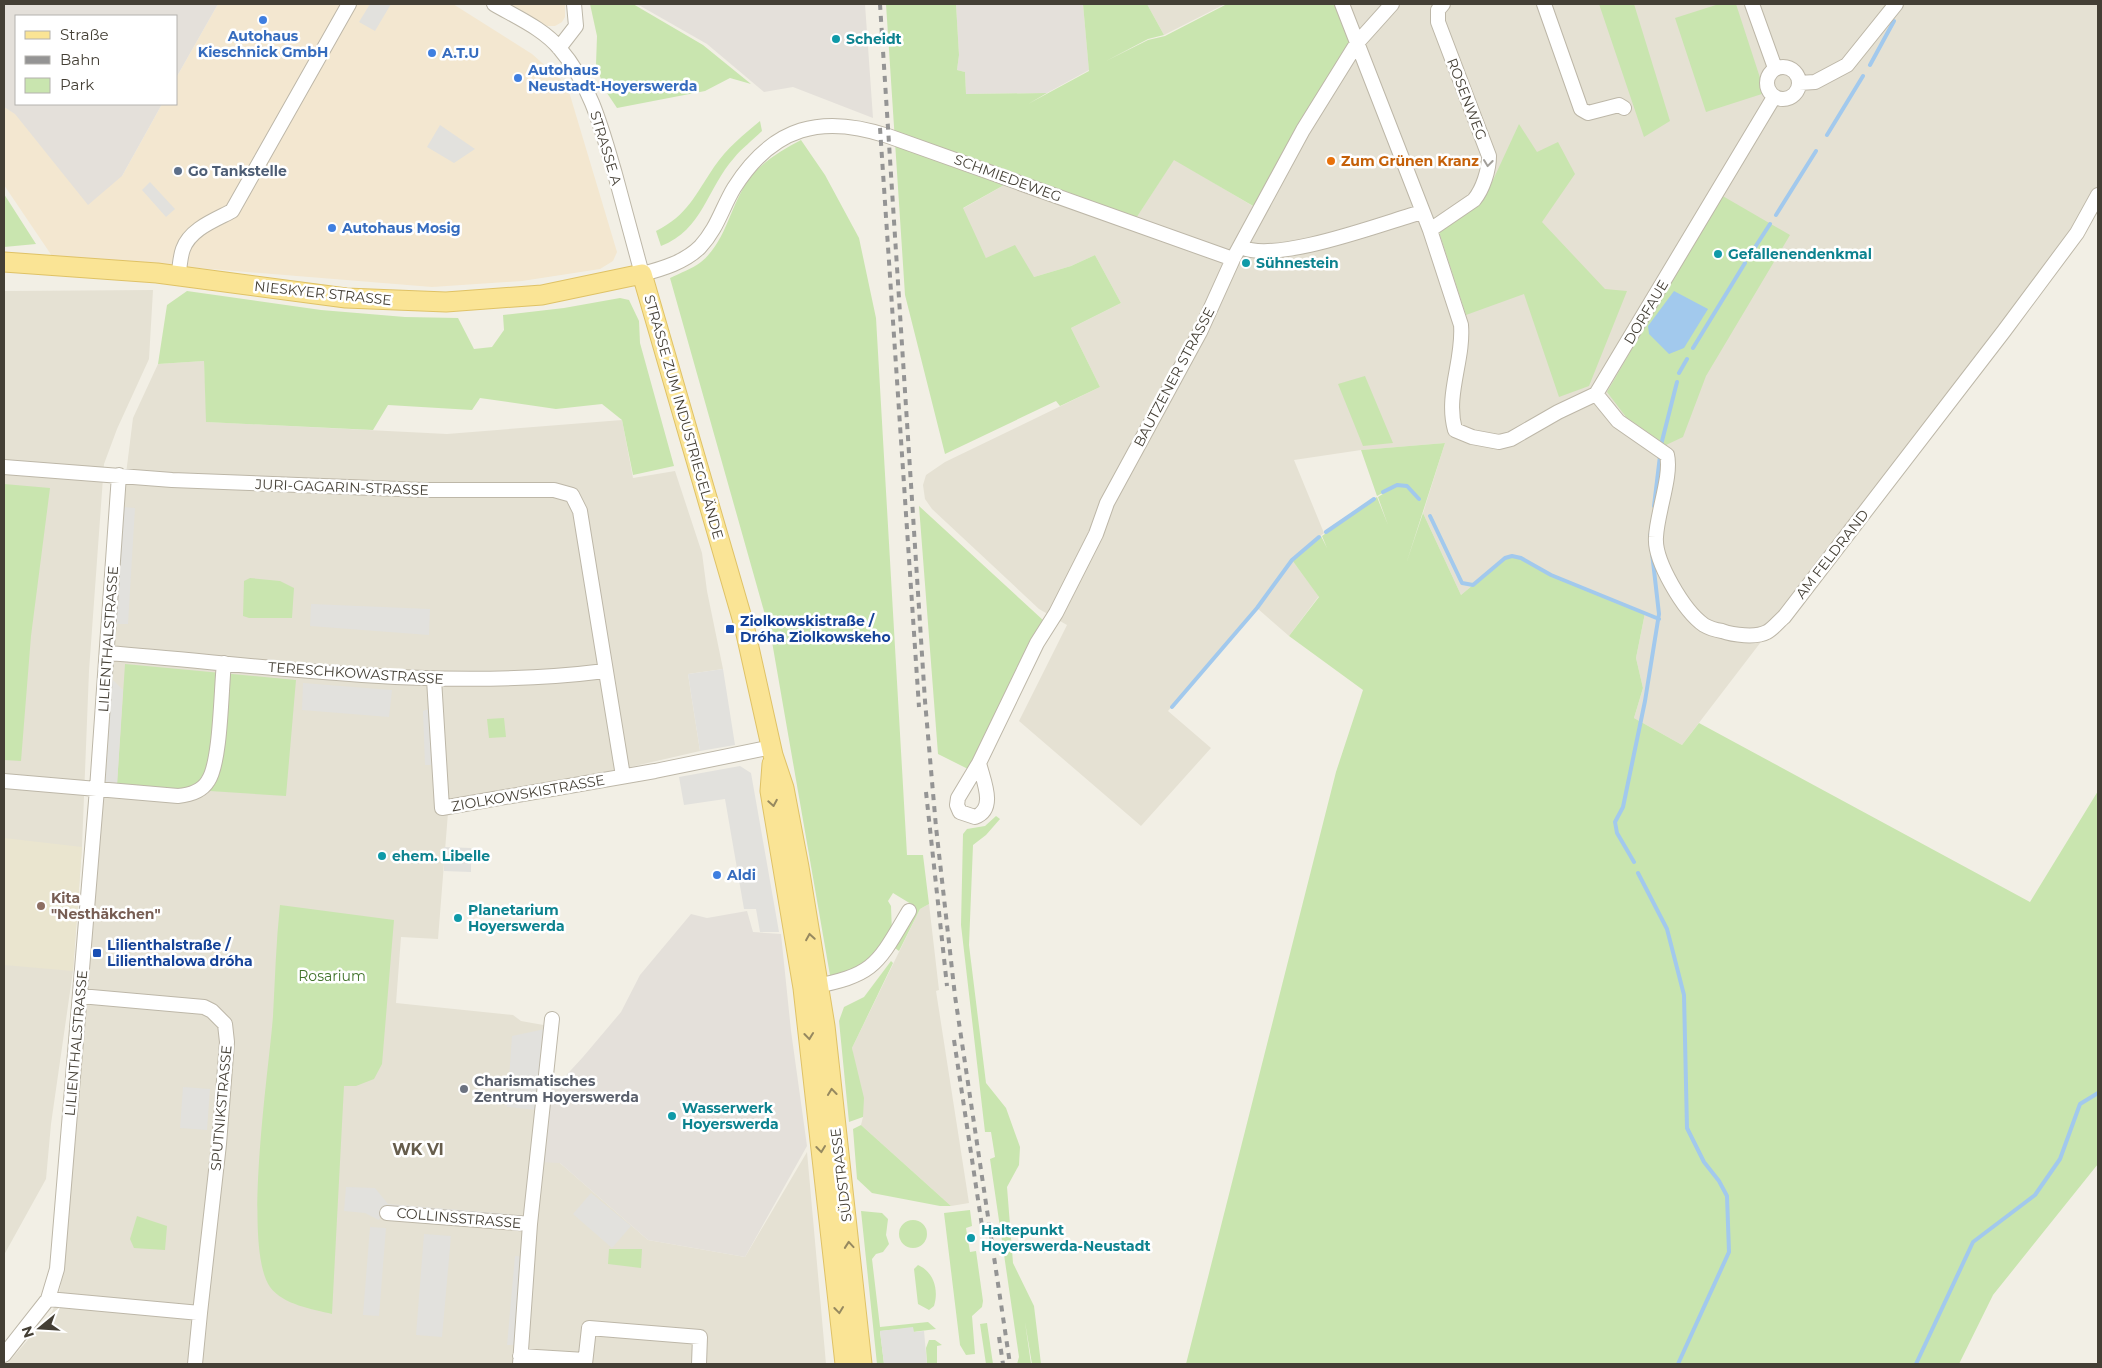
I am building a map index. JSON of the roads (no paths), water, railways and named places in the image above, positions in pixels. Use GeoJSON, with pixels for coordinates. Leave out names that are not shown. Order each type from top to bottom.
{"type":"FeatureCollection","features":[{"type":"Feature","properties":{"kind":"main road","name":"NIESKYER STRASSE"},"geometry":{"type":"LineString","coordinates":[[4,262],[50,264],[178,276],[346,298],[446,302],[542,295],[642,274]]}},
{"type":"Feature","properties":{"kind":"main road","name":"STRASSE ZUM INDUSTRIEGELÄNDE"},"geometry":{"type":"LineString","coordinates":[[642,274],[744,625],[772,751],[770,791],[810,987]]}},
{"type":"Feature","properties":{"kind":"main road","name":"SÜDSTRASSE"},"geometry":{"type":"LineString","coordinates":[[810,987],[845,1364]]}},
{"type":"Feature","properties":{"kind":"main road","name":"SÜDSTRASSE"},"geometry":{"type":"LineString","coordinates":[[810,987],[844,1192],[862,1364]]}},
{"type":"Feature","properties":{"kind":"street"},"geometry":{"type":"LineString","coordinates":[[178,276],[182,253],[188,239],[207,224],[232,211],[349,4]]}},
{"type":"Feature","properties":{"kind":"street","name":"STRASSE A"},"geometry":{"type":"LineString","coordinates":[[494,4],[535,29],[560,48],[580,75],[590,95],[642,274]]}},
{"type":"Feature","properties":{"kind":"street"},"geometry":{"type":"LineString","coordinates":[[560,48],[576,26],[574,4]]}},
{"type":"Feature","properties":{"kind":"street"},"geometry":{"type":"LineString","coordinates":[[1342,4],[1430,230],[1461,325],[1462,340],[1453,388],[1453,420],[1456,430],[1472,437],[1499,442],[1511,439],[1558,412],[1596,394]]}},
{"type":"Feature","properties":{"kind":"street","name":"BAUTZENER STRASSE"},"geometry":{"type":"LineString","coordinates":[[979,763],[1036,643],[1056,613],[1096,534],[1107,503],[1167,397],[1200,332],[1233,259],[1303,130],[1357,43],[1392,4]]}},
{"type":"Feature","properties":{"kind":"street","name":"ROSENWEG"},"geometry":{"type":"LineString","coordinates":[[1430,230],[1474,200],[1490,164],[1490,156],[1438,22],[1438,10],[1443,4]]}},
{"type":"Feature","properties":{"kind":"street"},"geometry":{"type":"LineString","coordinates":[[1544,4],[1581,109],[1588,113],[1619,105],[1624,108]]}},
{"type":"Feature","properties":{"kind":"street"},"geometry":{"type":"LineString","coordinates":[[1752,4],[1776,68]]}},
{"type":"Feature","properties":{"kind":"street"},"geometry":{"type":"LineString","coordinates":[[1799,83],[1815,82],[1847,65],[1896,4]]}},
{"type":"Feature","properties":{"kind":"street"},"geometry":{"type":"LineString","coordinates":[[1781,66],[1791,69],[1796,73],[1799,83],[1798,90],[1791,97],[1785,99],[1774,97],[1766,84],[1770,72],[1781,66]]}},
{"type":"Feature","properties":{"kind":"street","name":"DORFAUE"},"geometry":{"type":"LineString","coordinates":[[1596,394],[1774,97]]}},
{"type":"Feature","properties":{"kind":"street","name":"SCHMIEDEWEG"},"geometry":{"type":"LineString","coordinates":[[642,274],[684,259],[699,248],[718,225],[728,200],[741,178],[779,140],[797,131],[827,124],[850,125],[873,131],[1233,259]]}},
{"type":"Feature","properties":{"kind":"street","name":"AM FELDRAND"},"geometry":{"type":"LineString","coordinates":[[1596,394],[1618,421],[1667,455],[1669,463],[1659,510],[1656,539],[1657,550],[1675,590],[1689,610],[1705,625],[1723,632],[1744,635],[1767,633],[1784,617],[2004,331],[2077,233],[2098,195]]}},
{"type":"Feature","properties":{"kind":"street"},"geometry":{"type":"LineString","coordinates":[[1241,247],[1251,252],[1282,250],[1310,245],[1422,212]]}},
{"type":"Feature","properties":{"kind":"street","name":"JURI-GAGARIN-STRASSE"},"geometry":{"type":"LineString","coordinates":[[4,467],[172,480],[415,490],[489,492],[554,490],[565,492]]}},
{"type":"Feature","properties":{"kind":"street","name":"LILIENTHALSTRASSE"},"geometry":{"type":"LineString","coordinates":[[4,1355],[48,1299],[53,1288],[58,1256],[108,653],[119,475]]}},
{"type":"Feature","properties":{"kind":"street","name":"ZIOLKOWSKISTRASSE"},"geometry":{"type":"LineString","coordinates":[[565,492],[576,500],[580,511],[623,776]]}},
{"type":"Feature","properties":{"kind":"street","name":"TERESCHKOWASTRASSE"},"geometry":{"type":"LineString","coordinates":[[108,653],[434,679],[519,679],[605,671]]}},
{"type":"Feature","properties":{"kind":"street"},"geometry":{"type":"LineString","coordinates":[[4,781],[184,796],[196,791],[207,783],[215,765],[224,663]]}},
{"type":"Feature","properties":{"kind":"street","name":"ZIOLKOWSKISTRASSE"},"geometry":{"type":"LineString","coordinates":[[434,679],[442,808],[772,751]]}},
{"type":"Feature","properties":{"kind":"street"},"geometry":{"type":"LineString","coordinates":[[810,987],[842,981],[859,975],[874,964],[884,954],[909,911]]}},
{"type":"Feature","properties":{"kind":"street","name":"SPUTNIKSTRASSE"},"geometry":{"type":"LineString","coordinates":[[80,996],[204,1008],[212,1011],[225,1024],[227,1042],[219,1144],[195,1364]]}},
{"type":"Feature","properties":{"kind":"street","name":"COLLINSSTRASSE"},"geometry":{"type":"LineString","coordinates":[[552,1019],[530,1224],[520,1360],[585,1362],[589,1328],[700,1336],[698,1364]]}},
{"type":"Feature","properties":{"kind":"street","name":"COLLINSSTRASSE"},"geometry":{"type":"LineString","coordinates":[[387,1213],[530,1224]]}},
{"type":"Feature","properties":{"kind":"street"},"geometry":{"type":"LineString","coordinates":[[48,1299],[200,1313]]}},
{"type":"Feature","properties":{"kind":"water"},"geometry":{"type":"Polygon","coordinates":[[[1674,291],[1708,309],[1684,348],[1669,354],[1649,334],[1648,326],[1674,291]]]}},
{"type":"Feature","properties":{"kind":"waterway"},"geometry":{"type":"LineString","coordinates":[[1870,65],[1894,21]]}},
{"type":"Feature","properties":{"kind":"waterway"},"geometry":{"type":"LineString","coordinates":[[1827,135],[1863,76]]}},
{"type":"Feature","properties":{"kind":"waterway"},"geometry":{"type":"LineString","coordinates":[[1776,215],[1816,151]]}},
{"type":"Feature","properties":{"kind":"waterway"},"geometry":{"type":"LineString","coordinates":[[1750,255],[1770,224]]}},
{"type":"Feature","properties":{"kind":"waterway"},"geometry":{"type":"LineString","coordinates":[[1693,348],[1745,263]]}},
{"type":"Feature","properties":{"kind":"waterway"},"geometry":{"type":"LineString","coordinates":[[1679,373],[1687,359]]}},
{"type":"Feature","properties":{"kind":"waterway"},"geometry":{"type":"LineString","coordinates":[[1661,445],[1677,382]]}},
{"type":"Feature","properties":{"kind":"waterway"},"geometry":{"type":"LineString","coordinates":[[1654,506],[1660,456]]}},
{"type":"Feature","properties":{"kind":"waterway"},"geometry":{"type":"LineString","coordinates":[[1383,492],[1397,485],[1407,486],[1419,499]]}},
{"type":"Feature","properties":{"kind":"waterway"},"geometry":{"type":"LineString","coordinates":[[1326,532],[1374,499]]}},
{"type":"Feature","properties":{"kind":"waterway"},"geometry":{"type":"LineString","coordinates":[[1430,516],[1462,583],[1473,585],[1505,558],[1512,556],[1521,558],[1551,575],[1659,619]]}},
{"type":"Feature","properties":{"kind":"waterway"},"geometry":{"type":"LineString","coordinates":[[1634,862],[1617,833],[1615,822],[1623,807],[1645,701],[1659,614],[1650,535]]}},
{"type":"Feature","properties":{"kind":"waterway"},"geometry":{"type":"LineString","coordinates":[[1172,707],[1257,608],[1292,560],[1319,537]]}},
{"type":"Feature","properties":{"kind":"waterway"},"geometry":{"type":"LineString","coordinates":[[1638,873],[1667,929],[1684,995],[1687,1128],[1704,1162],[1719,1181],[1727,1196],[1729,1252],[1678,1364]]}},
{"type":"Feature","properties":{"kind":"waterway"},"geometry":{"type":"LineString","coordinates":[[1916,1364],[1973,1242],[2035,1195],[2060,1159],[2080,1104],[2098,1093]]}},
{"type":"Feature","properties":{"kind":"railway"},"geometry":{"type":"LineString","coordinates":[[880,4],[925,701],[936,827],[955,996],[1010,1364]]}},
{"type":"Feature","properties":{"kind":"railway"},"geometry":{"type":"LineString","coordinates":[[880,128],[919,707]]}},
{"type":"Feature","properties":{"kind":"railway"},"geometry":{"type":"LineString","coordinates":[[926,792],[947,986]]}},
{"type":"Feature","properties":{"kind":"railway"},"geometry":{"type":"LineString","coordinates":[[954,1040],[982,1226]]}},
{"type":"Feature","properties":{"kind":"railway"},"geometry":{"type":"LineString","coordinates":[[999,1337],[1003,1364]]}},
{"type":"Feature","properties":{"kind":"place","name":"Autohaus Kieschnick GmbH"},"geometry":{"type":"Point","coordinates":[263,20]}},
{"type":"Feature","properties":{"kind":"place","name":"Scheidt"},"geometry":{"type":"Point","coordinates":[836,39]}},
{"type":"Feature","properties":{"kind":"place","name":"A.T.U"},"geometry":{"type":"Point","coordinates":[432,53]}},
{"type":"Feature","properties":{"kind":"place","name":"Autohaus Neustadt-Hoyerswerda"},"geometry":{"type":"Point","coordinates":[518,78]}},
{"type":"Feature","properties":{"kind":"place","name":"Zum Grünen Kranz"},"geometry":{"type":"Point","coordinates":[1331,161]}},
{"type":"Feature","properties":{"kind":"place","name":"Go Tankstelle"},"geometry":{"type":"Point","coordinates":[178,171]}},
{"type":"Feature","properties":{"kind":"place","name":"Autohaus Mosig"},"geometry":{"type":"Point","coordinates":[332,228]}},
{"type":"Feature","properties":{"kind":"place","name":"Gefallenendenkmal"},"geometry":{"type":"Point","coordinates":[1718,254]}},
{"type":"Feature","properties":{"kind":"place","name":"Sühnestein"},"geometry":{"type":"Point","coordinates":[1246,263]}},
{"type":"Feature","properties":{"kind":"place","name":"Ziolkowskistraße / Dróha Ziolkowskeho"},"geometry":{"type":"Point","coordinates":[730,629]}},
{"type":"Feature","properties":{"kind":"place","name":"ehem. Libelle"},"geometry":{"type":"Point","coordinates":[382,856]}},
{"type":"Feature","properties":{"kind":"place","name":"Aldi"},"geometry":{"type":"Point","coordinates":[717,875]}},
{"type":"Feature","properties":{"kind":"place","name":"Kita \"Nesthäkchen\""},"geometry":{"type":"Point","coordinates":[41,906]}},
{"type":"Feature","properties":{"kind":"place","name":"Planetarium Hoyerswerda"},"geometry":{"type":"Point","coordinates":[458,918]}},
{"type":"Feature","properties":{"kind":"place","name":"Lilienthalstraße / Lilienthalowa dróha"},"geometry":{"type":"Point","coordinates":[97,953]}},
{"type":"Feature","properties":{"kind":"place","name":"Charismatisches Zentrum Hoyerswerda"},"geometry":{"type":"Point","coordinates":[464,1089]}},
{"type":"Feature","properties":{"kind":"place","name":"Wasserwerk Hoyerswerda"},"geometry":{"type":"Point","coordinates":[672,1116]}},
{"type":"Feature","properties":{"kind":"place","name":"Haltepunkt Hoyerswerda-Neustadt"},"geometry":{"type":"Point","coordinates":[971,1238]}},
{"type":"Feature","properties":{"kind":"district","name":"WK VI"},"geometry":{"type":"Point","coordinates":[418,1149]}},
{"type":"Feature","properties":{"kind":"park label","name":"Rosarium"},"geometry":{"type":"Point","coordinates":[332,976]}}]}
